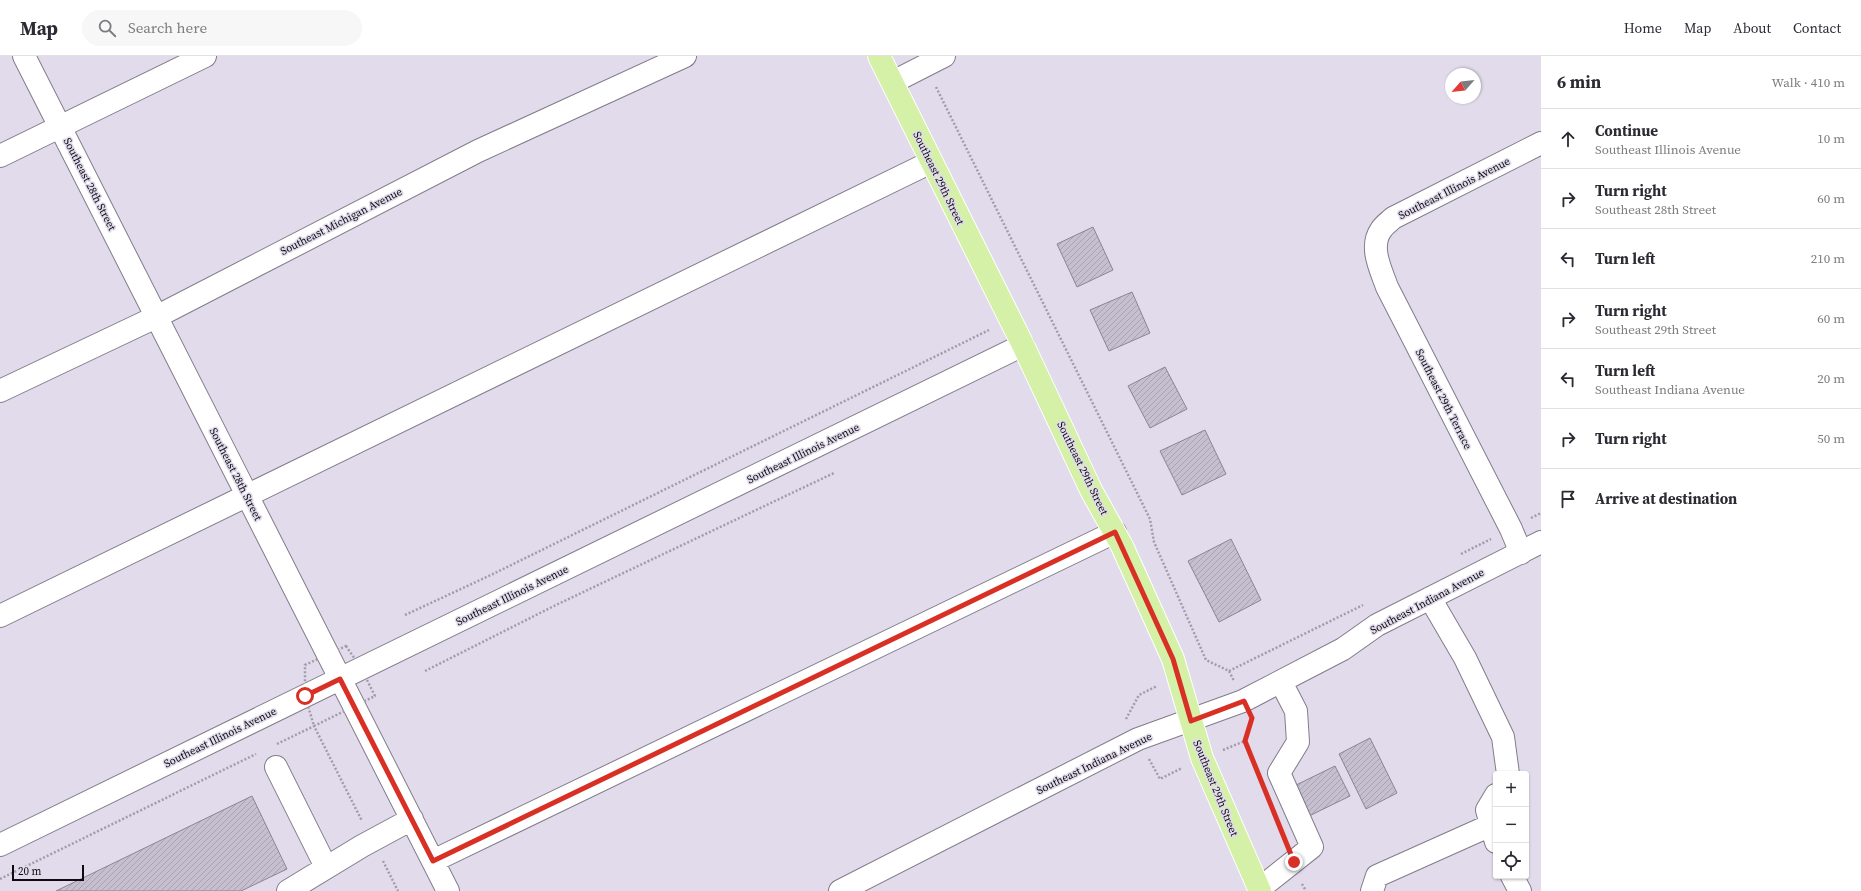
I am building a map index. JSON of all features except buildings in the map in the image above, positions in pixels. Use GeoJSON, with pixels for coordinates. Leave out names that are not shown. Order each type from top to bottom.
{"type":"FeatureCollection","features":[{"type":"Feature","properties":{"kind":"main road","name":"Southeast 29th Street"},"geometry":{"type":"LineString","coordinates":[[880,56],[931,162],[1023,345],[1091,490],[1115,532],[1173,659],[1202,758],[1260,890]]}},
{"type":"Feature","properties":{"kind":"street","name":"Southeast 28th Street"},"geometry":{"type":"LineString","coordinates":[[24,56],[61,125],[156,317],[448,891]]}},
{"type":"Feature","properties":{"kind":"street"},"geometry":{"type":"LineString","coordinates":[[0,156],[205,56]]}},
{"type":"Feature","properties":{"kind":"street","name":"Southeast Michigan Avenue"},"geometry":{"type":"LineString","coordinates":[[0,392],[156,317],[478,151],[685,56]]}},
{"type":"Feature","properties":{"kind":"street"},"geometry":{"type":"LineString","coordinates":[[892,82],[934,61]]}},
{"type":"Feature","properties":{"kind":"street","name":"Southeast Illinois Avenue"},"geometry":{"type":"LineString","coordinates":[[1376,242],[1381,230],[1393,218],[1541,143]]}},
{"type":"Feature","properties":{"kind":"street"},"geometry":{"type":"LineString","coordinates":[[0,616],[395,422],[931,162]]}},
{"type":"Feature","properties":{"kind":"street","name":"Southeast 29th Terrace"},"geometry":{"type":"LineString","coordinates":[[1376,242],[1378,263],[1387,287],[1511,529],[1520,553]]}},
{"type":"Feature","properties":{"kind":"street","name":"Southeast Illinois Avenue"},"geometry":{"type":"LineString","coordinates":[[0,845],[1023,345]]}},
{"type":"Feature","properties":{"kind":"street"},"geometry":{"type":"LineString","coordinates":[[433,861],[1115,532]]}},
{"type":"Feature","properties":{"kind":"street","name":"Southeast Indiana Avenue"},"geometry":{"type":"LineString","coordinates":[[840,891],[1138,739],[1244,701],[1343,649],[1377,625],[1541,542]]}},
{"type":"Feature","properties":{"kind":"street"},"geometry":{"type":"LineString","coordinates":[[1430,598],[1465,658],[1503,737],[1508,771]]}},
{"type":"Feature","properties":{"kind":"street"},"geometry":{"type":"LineString","coordinates":[[1260,890],[1312,847],[1279,773],[1298,742],[1296,711],[1281,682]]}},
{"type":"Feature","properties":{"kind":"street"},"geometry":{"type":"LineString","coordinates":[[274,757],[326,867]]}},
{"type":"Feature","properties":{"kind":"street"},"geometry":{"type":"LineString","coordinates":[[1493,801],[1488,810],[1493,829]]}},
{"type":"Feature","properties":{"kind":"street"},"geometry":{"type":"LineString","coordinates":[[288,891],[372,840],[412,819]]}},
{"type":"Feature","properties":{"kind":"street"},"geometry":{"type":"LineString","coordinates":[[1372,891],[1377,876],[1493,833]]}},
{"type":"Feature","properties":{"kind":"street"},"geometry":{"type":"LineString","coordinates":[[1514,879],[1520,891]]}},
{"type":"Feature","properties":{"kind":"path"},"geometry":{"type":"LineString","coordinates":[[934,61],[1150,519],[1154,542],[1206,660],[1229,671],[1252,718],[1245,741],[1257,770]]}},
{"type":"Feature","properties":{"kind":"path"},"geometry":{"type":"LineString","coordinates":[[404,615],[493,574],[989,330]]}},
{"type":"Feature","properties":{"kind":"path"},"geometry":{"type":"LineString","coordinates":[[425,671],[556,605],[834,473]]}},
{"type":"Feature","properties":{"kind":"path"},"geometry":{"type":"LineString","coordinates":[[274,757],[314,726],[398,891]]}},
{"type":"Feature","properties":{"kind":"path"},"geometry":{"type":"LineString","coordinates":[[0,879],[257,754]]}},
{"type":"Feature","properties":{"kind":"path"},"geometry":{"type":"LineString","coordinates":[[1294,862],[1306,891]]}},
{"type":"Feature","properties":{"kind":"route"},"geometry":{"type":"LineString","coordinates":[[305,696],[340,679],[433,861],[1115,532],[1173,659],[1179,675],[1191,721],[1244,701],[1252,718],[1245,741],[1284,834],[1294,862]]}}]}
